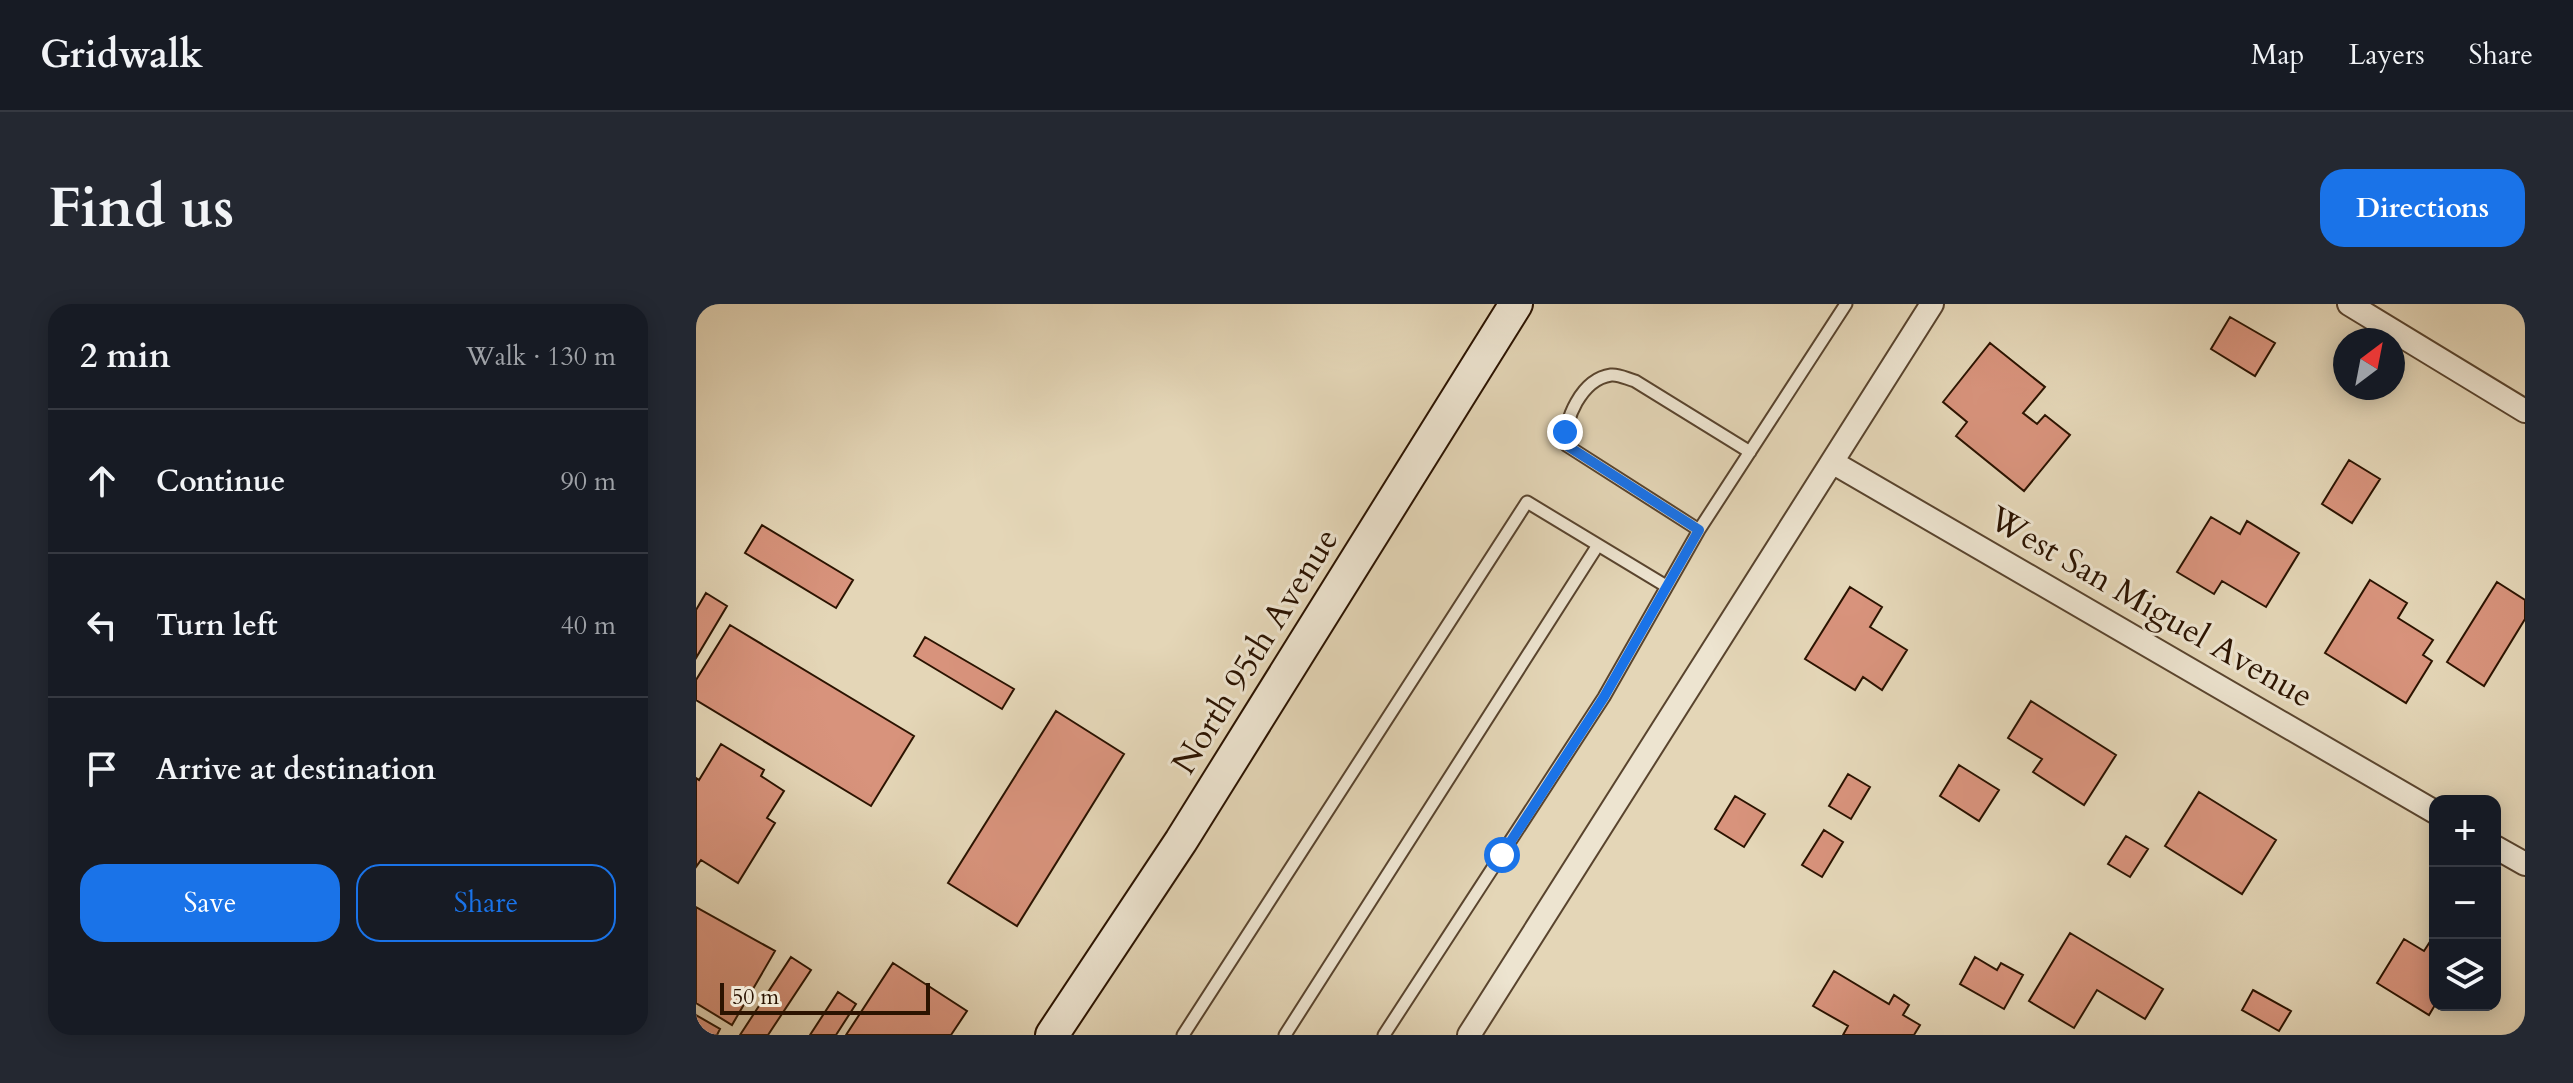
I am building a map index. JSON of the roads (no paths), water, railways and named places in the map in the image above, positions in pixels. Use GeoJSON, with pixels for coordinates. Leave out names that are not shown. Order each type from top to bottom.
{"type":"FeatureCollection","features":[{"type":"Feature","properties":{"kind":"street","name":"North 95th Avenue"},"geometry":{"type":"LineString","coordinates":[[1052,1035],[1181,841],[1516,304]]}},
{"type":"Feature","properties":{"kind":"street"},"geometry":{"type":"LineString","coordinates":[[1469,1035],[1932,304]]}},
{"type":"Feature","properties":{"kind":"street"},"geometry":{"type":"LineString","coordinates":[[2349,304],[2525,411]]}},
{"type":"Feature","properties":{"kind":"street","name":"West San Miguel Avenue"},"geometry":{"type":"LineString","coordinates":[[1832,462],[2429,809]]}},
{"type":"Feature","properties":{"kind":"street"},"geometry":{"type":"LineString","coordinates":[[2501,850],[2525,864]]}},
{"type":"Feature","properties":{"kind":"lane"},"geometry":{"type":"LineString","coordinates":[[1384,1035],[1604,697],[1699,530],[1846,304]]}},
{"type":"Feature","properties":{"kind":"lane"},"geometry":{"type":"LineString","coordinates":[[1699,530],[1566,445],[1569,415],[1577,402],[1590,386],[1614,374],[1635,381],[1750,452]]}},
{"type":"Feature","properties":{"kind":"lane"},"geometry":{"type":"LineString","coordinates":[[1183,1035],[1527,502],[1666,586]]}},
{"type":"Feature","properties":{"kind":"lane"},"geometry":{"type":"LineString","coordinates":[[1285,1035],[1598,545]]}}]}
